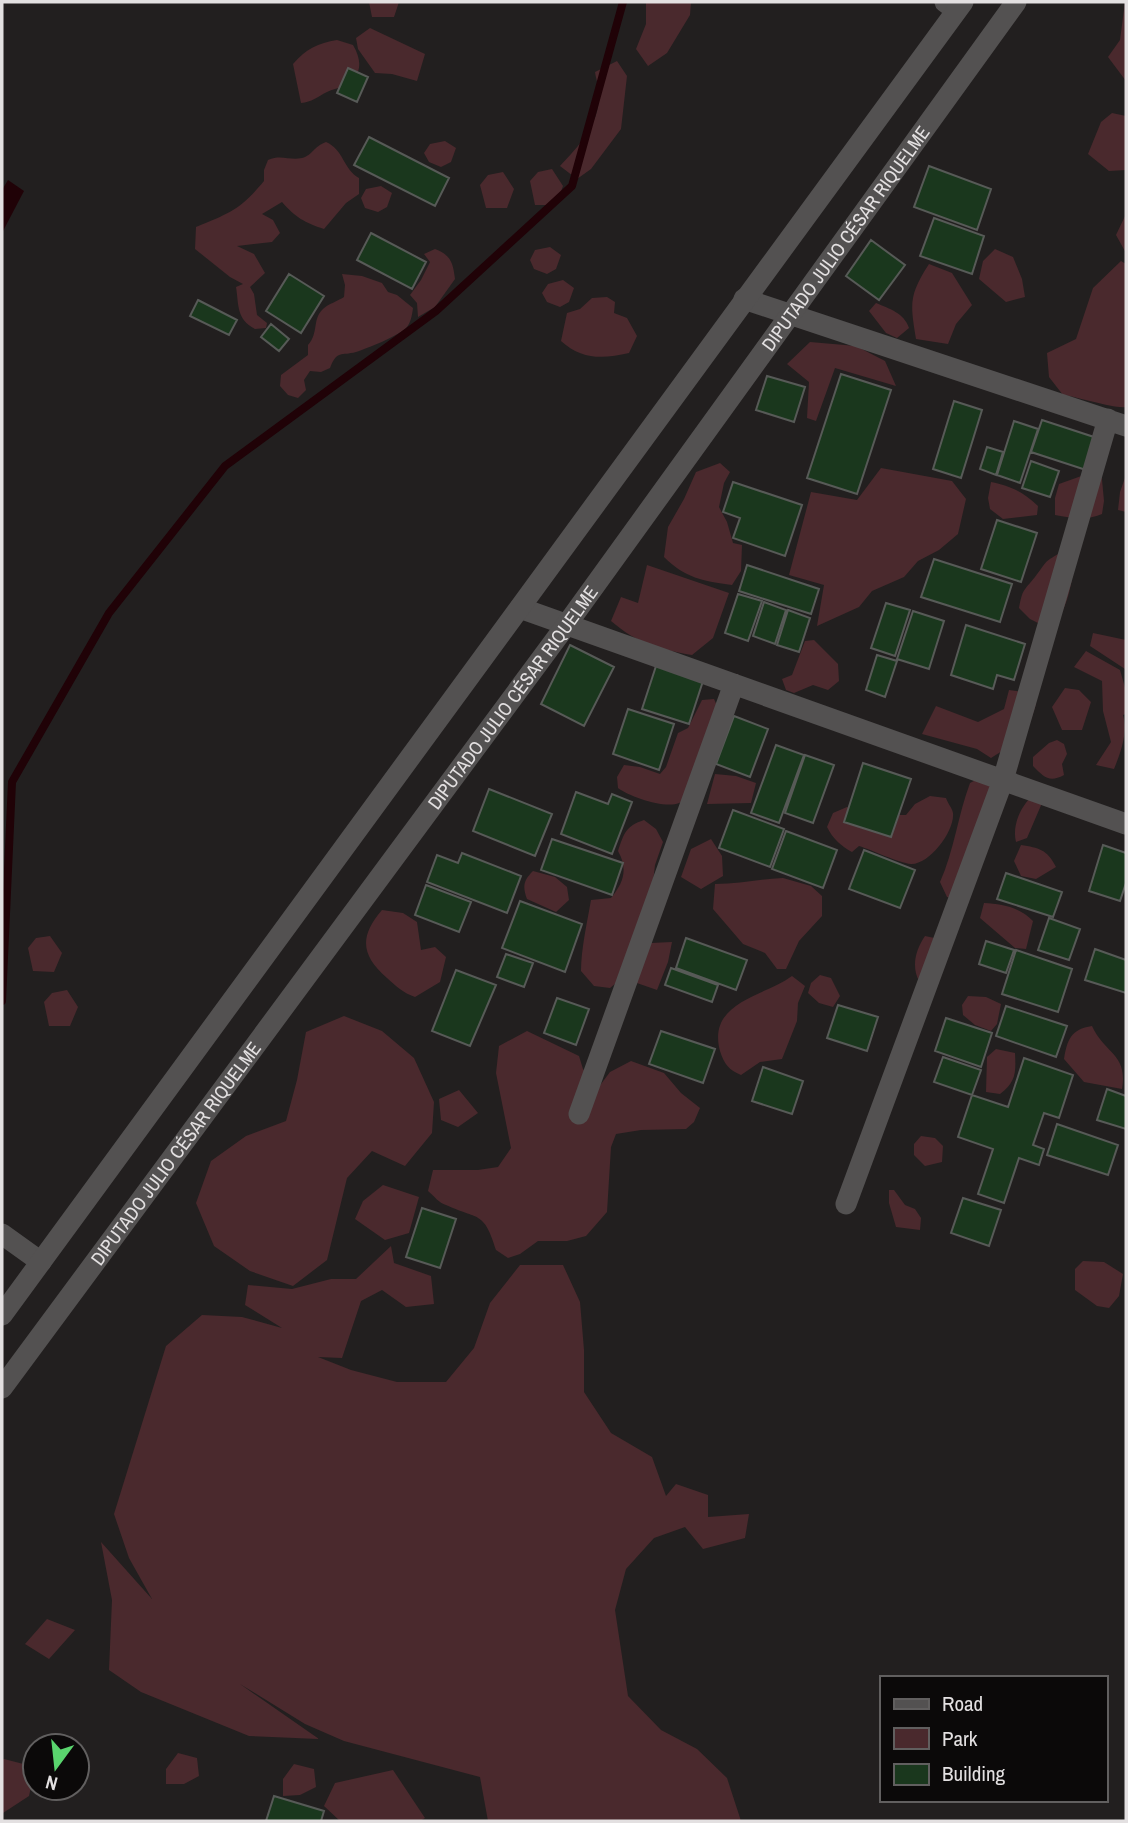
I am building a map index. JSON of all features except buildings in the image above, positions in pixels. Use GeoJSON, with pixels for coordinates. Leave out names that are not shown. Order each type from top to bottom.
{"type":"FeatureCollection","features":[{"type":"Feature","properties":{"kind":"street","name":"DIPUTADO JULIO CÉSAR RIQUELME"},"geometry":{"type":"LineString","coordinates":[[2,1388],[567,624],[1016,2]]}},
{"type":"Feature","properties":{"kind":"street"},"geometry":{"type":"LineString","coordinates":[[2,1315],[520,608],[954,4]]}},
{"type":"Feature","properties":{"kind":"street"},"geometry":{"type":"LineString","coordinates":[[744,299],[1117,422],[1003,780],[846,1204]]}},
{"type":"Feature","properties":{"kind":"street"},"geometry":{"type":"LineString","coordinates":[[520,608],[1126,824]]}},
{"type":"Feature","properties":{"kind":"street"},"geometry":{"type":"LineString","coordinates":[[579,1114],[734,684]]}},
{"type":"Feature","properties":{"kind":"street"},"geometry":{"type":"LineString","coordinates":[[2,1234],[41,1262]]}},
{"type":"Feature","properties":{"kind":"green space"},"geometry":{"type":"Polygon","coordinates":[[[369,2],[399,2],[394,17],[372,17],[369,2]]]}},
{"type":"Feature","properties":{"kind":"green space"},"geometry":{"type":"Polygon","coordinates":[[[646,2],[691,2],[690,15],[667,53],[648,66],[636,49],[646,24],[646,2]]]}},
{"type":"Feature","properties":{"kind":"green space"},"geometry":{"type":"Polygon","coordinates":[[[1125,2],[1126,81],[1108,57],[1120,40],[1125,2]]]}},
{"type":"Feature","properties":{"kind":"green space"},"geometry":{"type":"Polygon","coordinates":[[[370,28],[425,54],[417,81],[392,74],[375,73],[358,49],[356,38],[370,28]]]}},
{"type":"Feature","properties":{"kind":"green space"},"geometry":{"type":"Polygon","coordinates":[[[337,40],[353,45],[359,63],[357,74],[343,86],[301,103],[293,64],[313,48],[337,40]]]}},
{"type":"Feature","properties":{"kind":"green space"},"geometry":{"type":"Polygon","coordinates":[[[617,61],[627,76],[621,129],[591,169],[577,179],[560,166],[581,142],[596,115],[599,94],[595,72],[617,61]]]}},
{"type":"Feature","properties":{"kind":"green space"},"geometry":{"type":"Polygon","coordinates":[[[1112,113],[1126,116],[1126,170],[1109,171],[1088,154],[1101,122],[1112,113]]]}},
{"type":"Feature","properties":{"kind":"green space"},"geometry":{"type":"Polygon","coordinates":[[[445,141],[456,148],[451,162],[441,167],[429,162],[424,153],[430,144],[445,141]]]}},
{"type":"Feature","properties":{"kind":"green space"},"geometry":{"type":"Polygon","coordinates":[[[326,142],[332,145],[359,178],[359,194],[346,203],[324,229],[301,219],[282,202],[262,214],[273,220],[280,233],[272,242],[237,246],[254,254],[265,273],[250,287],[254,294],[257,315],[267,323],[266,328],[255,329],[241,316],[236,287],[243,284],[195,249],[196,227],[241,205],[264,181],[268,160],[302,158],[326,142]]]}},
{"type":"Feature","properties":{"kind":"green space"},"geometry":{"type":"Polygon","coordinates":[[[552,169],[563,186],[556,205],[535,205],[530,181],[538,172],[552,169]]]}},
{"type":"Feature","properties":{"kind":"green space"},"geometry":{"type":"Polygon","coordinates":[[[503,172],[514,189],[507,208],[486,208],[480,185],[488,175],[503,172]]]}},
{"type":"Feature","properties":{"kind":"green space"},"geometry":{"type":"Polygon","coordinates":[[[381,186],[392,193],[387,207],[378,212],[365,208],[361,198],[366,189],[381,186]]]}},
{"type":"Feature","properties":{"kind":"green space"},"geometry":{"type":"Polygon","coordinates":[[[1126,214],[1126,253],[1116,235],[1126,214]]]}},
{"type":"Feature","properties":{"kind":"green space"},"geometry":{"type":"Polygon","coordinates":[[[550,247],[561,255],[556,269],[547,274],[534,269],[530,260],[535,250],[550,247]]]}},
{"type":"Feature","properties":{"kind":"green space"},"geometry":{"type":"Polygon","coordinates":[[[435,249],[450,260],[455,279],[435,307],[418,317],[417,303],[410,295],[430,262],[424,254],[435,249]]]}},
{"type":"Feature","properties":{"kind":"green space"},"geometry":{"type":"Polygon","coordinates":[[[995,249],[1013,257],[1022,279],[1025,297],[1006,302],[979,279],[983,261],[995,249]]]}},
{"type":"Feature","properties":{"kind":"green space"},"geometry":{"type":"Polygon","coordinates":[[[1121,261],[1126,264],[1126,407],[1063,395],[1049,377],[1047,353],[1076,339],[1093,288],[1121,261]]]}},
{"type":"Feature","properties":{"kind":"green space"},"geometry":{"type":"Polygon","coordinates":[[[929,264],[952,273],[972,305],[956,324],[948,344],[916,339],[913,300],[929,264]]]}},
{"type":"Feature","properties":{"kind":"green space"},"geometry":{"type":"Polygon","coordinates":[[[342,274],[362,276],[382,283],[388,292],[397,295],[413,308],[410,321],[406,328],[389,338],[356,352],[337,356],[330,368],[321,372],[310,371],[304,380],[306,390],[298,398],[288,395],[280,386],[281,375],[308,355],[308,345],[323,309],[344,297],[342,274]]]}},
{"type":"Feature","properties":{"kind":"green space"},"geometry":{"type":"Polygon","coordinates":[[[563,280],[574,288],[569,302],[560,307],[547,302],[542,293],[548,284],[563,280]]]}},
{"type":"Feature","properties":{"kind":"green space"},"geometry":{"type":"Polygon","coordinates":[[[607,297],[615,302],[614,313],[627,318],[637,336],[629,353],[610,356],[585,355],[561,341],[567,313],[580,309],[592,298],[607,297]]]}},
{"type":"Feature","properties":{"kind":"green space"},"geometry":{"type":"Polygon","coordinates":[[[876,303],[900,315],[909,328],[897,338],[886,333],[869,311],[876,303]]]}},
{"type":"Feature","properties":{"kind":"green space"},"geometry":{"type":"Polygon","coordinates":[[[810,342],[856,346],[885,361],[896,386],[835,368],[816,421],[807,418],[809,382],[787,364],[810,342]]]}},
{"type":"Feature","properties":{"kind":"green space"},"geometry":{"type":"Polygon","coordinates":[[[720,463],[730,472],[724,483],[719,507],[733,543],[742,545],[741,571],[732,585],[695,577],[679,570],[664,557],[668,527],[696,472],[720,463]]]}},
{"type":"Feature","properties":{"kind":"green space"},"geometry":{"type":"Polygon","coordinates":[[[881,468],[952,481],[966,499],[958,534],[939,550],[918,561],[904,577],[872,591],[859,607],[817,626],[824,585],[789,575],[811,492],[857,500],[881,468]]]}},
{"type":"Feature","properties":{"kind":"green space"},"geometry":{"type":"Polygon","coordinates":[[[1101,469],[1104,501],[1102,514],[1085,518],[1055,515],[1055,498],[1059,484],[1101,469]]]}},
{"type":"Feature","properties":{"kind":"green space"},"geometry":{"type":"Polygon","coordinates":[[[1126,475],[1126,512],[1118,510],[1126,475]]]}},
{"type":"Feature","properties":{"kind":"green space"},"geometry":{"type":"Polygon","coordinates":[[[991,482],[1011,488],[1027,497],[1038,506],[1037,515],[1003,519],[990,509],[988,498],[991,482]]]}},
{"type":"Feature","properties":{"kind":"green space"},"geometry":{"type":"Polygon","coordinates":[[[1060,553],[1074,565],[1070,591],[1064,607],[1050,629],[1030,619],[1019,608],[1026,588],[1045,563],[1060,553]]]}},
{"type":"Feature","properties":{"kind":"green space"},"geometry":{"type":"Polygon","coordinates":[[[647,565],[729,593],[713,638],[692,655],[649,644],[630,635],[611,621],[621,597],[638,603],[647,565]]]}},
{"type":"Feature","properties":{"kind":"green space"},"geometry":{"type":"Polygon","coordinates":[[[1093,633],[1126,640],[1126,674],[1125,669],[1090,646],[1093,633]]]}},
{"type":"Feature","properties":{"kind":"green space"},"geometry":{"type":"Polygon","coordinates":[[[814,640],[838,664],[839,681],[828,690],[813,685],[794,693],[786,690],[782,679],[792,675],[805,641],[814,640]]]}},
{"type":"Feature","properties":{"kind":"green space"},"geometry":{"type":"Polygon","coordinates":[[[1086,651],[1120,670],[1126,691],[1124,735],[1114,769],[1096,765],[1111,742],[1103,711],[1102,681],[1074,667],[1086,651]]]}},
{"type":"Feature","properties":{"kind":"green space"},"geometry":{"type":"Polygon","coordinates":[[[1065,688],[1079,690],[1091,702],[1082,730],[1062,730],[1052,707],[1065,688]]]}},
{"type":"Feature","properties":{"kind":"green space"},"geometry":{"type":"Polygon","coordinates":[[[1009,690],[1024,692],[1036,704],[1029,724],[1020,737],[991,758],[977,749],[922,734],[936,706],[978,722],[1004,709],[1009,690]]]}},
{"type":"Feature","properties":{"kind":"green space"},"geometry":{"type":"Polygon","coordinates":[[[714,699],[719,710],[689,796],[680,802],[665,804],[639,798],[618,788],[617,777],[624,765],[660,774],[666,767],[678,733],[688,728],[702,700],[714,699]]]}},
{"type":"Feature","properties":{"kind":"green space"},"geometry":{"type":"Polygon","coordinates":[[[1057,740],[1064,744],[1067,754],[1062,764],[1064,775],[1050,779],[1033,766],[1033,757],[1049,743],[1057,740]]]}},
{"type":"Feature","properties":{"kind":"green space"},"geometry":{"type":"Polygon","coordinates":[[[989,773],[1001,786],[963,901],[947,897],[940,882],[970,783],[989,773]]]}},
{"type":"Feature","properties":{"kind":"green space"},"geometry":{"type":"Polygon","coordinates":[[[715,774],[736,776],[756,783],[751,803],[707,804],[715,774]]]}},
{"type":"Feature","properties":{"kind":"green space"},"geometry":{"type":"Polygon","coordinates":[[[930,796],[946,798],[953,813],[953,820],[939,846],[918,863],[906,863],[859,846],[852,852],[838,842],[827,827],[833,813],[847,807],[863,815],[906,815],[915,804],[930,796]]]}},
{"type":"Feature","properties":{"kind":"green space"},"geometry":{"type":"Polygon","coordinates":[[[1031,797],[1042,803],[1027,838],[1016,842],[1018,818],[1031,797]]]}},
{"type":"Feature","properties":{"kind":"green space"},"geometry":{"type":"Polygon","coordinates":[[[644,820],[656,829],[663,842],[655,865],[651,899],[620,980],[610,988],[594,986],[581,971],[591,900],[611,898],[615,892],[622,881],[624,870],[618,851],[622,839],[629,828],[644,820]]]}},
{"type":"Feature","properties":{"kind":"green space"},"geometry":{"type":"Polygon","coordinates":[[[711,839],[722,856],[723,876],[701,889],[681,877],[691,849],[711,839]]]}},
{"type":"Feature","properties":{"kind":"green space"},"geometry":{"type":"Polygon","coordinates":[[[1021,845],[1042,850],[1056,867],[1036,879],[1021,876],[1014,861],[1021,845]]]}},
{"type":"Feature","properties":{"kind":"green space"},"geometry":{"type":"Polygon","coordinates":[[[533,871],[555,877],[567,887],[569,900],[556,912],[527,899],[525,884],[533,871]]]}},
{"type":"Feature","properties":{"kind":"green space"},"geometry":{"type":"Polygon","coordinates":[[[783,878],[811,886],[822,896],[822,916],[799,941],[786,969],[777,969],[765,953],[743,944],[713,909],[715,884],[783,878]]]}},
{"type":"Feature","properties":{"kind":"green space"},"geometry":{"type":"Polygon","coordinates":[[[984,903],[1010,907],[1033,921],[1026,949],[1015,948],[980,918],[984,903]]]}},
{"type":"Feature","properties":{"kind":"green space"},"geometry":{"type":"Polygon","coordinates":[[[382,910],[403,913],[417,922],[421,950],[435,947],[446,957],[440,982],[415,997],[403,991],[378,970],[368,953],[366,945],[369,929],[382,910]]]}},
{"type":"Feature","properties":{"kind":"green space"},"geometry":{"type":"Polygon","coordinates":[[[50,936],[62,953],[54,972],[33,971],[28,948],[36,938],[50,936]]]}},
{"type":"Feature","properties":{"kind":"green space"},"geometry":{"type":"Polygon","coordinates":[[[925,936],[944,940],[919,981],[915,969],[916,958],[925,936]]]}},
{"type":"Feature","properties":{"kind":"green space"},"geometry":{"type":"Polygon","coordinates":[[[672,942],[668,962],[657,990],[634,982],[651,943],[672,942]]]}},
{"type":"Feature","properties":{"kind":"green space"},"geometry":{"type":"Polygon","coordinates":[[[820,975],[831,978],[840,996],[833,1007],[819,1003],[808,993],[811,983],[820,975]]]}},
{"type":"Feature","properties":{"kind":"green space"},"geometry":{"type":"Polygon","coordinates":[[[792,976],[805,986],[798,1003],[797,1021],[782,1059],[760,1062],[741,1075],[733,1071],[725,1063],[720,1051],[718,1035],[722,1022],[729,1011],[740,1003],[792,976]]]}},
{"type":"Feature","properties":{"kind":"green space"},"geometry":{"type":"Polygon","coordinates":[[[67,990],[78,1007],[70,1026],[49,1026],[44,1002],[52,993],[67,990]]]}},
{"type":"Feature","properties":{"kind":"green space"},"geometry":{"type":"Polygon","coordinates":[[[968,996],[986,997],[1001,1004],[997,1024],[991,1031],[975,1025],[963,1015],[962,1005],[968,996]]]}},
{"type":"Feature","properties":{"kind":"green space"},"geometry":{"type":"Polygon","coordinates":[[[344,1016],[382,1031],[414,1058],[434,1102],[432,1133],[405,1166],[372,1151],[347,1178],[327,1260],[293,1286],[250,1271],[214,1246],[196,1203],[211,1161],[246,1136],[286,1121],[306,1032],[344,1016]]]}},
{"type":"Feature","properties":{"kind":"green space"},"geometry":{"type":"Polygon","coordinates":[[[1092,1026],[1119,1061],[1123,1077],[1122,1089],[1084,1082],[1064,1059],[1071,1036],[1092,1026]]]}},
{"type":"Feature","properties":{"kind":"green space"},"geometry":{"type":"Polygon","coordinates":[[[527,1031],[579,1056],[583,1069],[598,1088],[610,1072],[631,1061],[664,1073],[681,1093],[700,1108],[694,1122],[686,1129],[641,1130],[616,1134],[611,1147],[607,1212],[586,1236],[567,1241],[538,1241],[520,1254],[508,1258],[496,1250],[483,1222],[473,1215],[443,1204],[428,1191],[433,1170],[498,1167],[511,1148],[496,1073],[499,1046],[527,1031]]]}},
{"type":"Feature","properties":{"kind":"green space"},"geometry":{"type":"Polygon","coordinates":[[[996,1049],[1015,1053],[1014,1076],[1000,1094],[986,1092],[987,1057],[996,1049]]]}},
{"type":"Feature","properties":{"kind":"green space"},"geometry":{"type":"Polygon","coordinates":[[[459,1090],[478,1113],[458,1127],[441,1120],[439,1099],[459,1090]]]}},
{"type":"Feature","properties":{"kind":"green space"},"geometry":{"type":"Polygon","coordinates":[[[921,1136],[935,1138],[943,1146],[942,1162],[925,1166],[914,1155],[914,1144],[921,1136]]]}},
{"type":"Feature","properties":{"kind":"green space"},"geometry":{"type":"Polygon","coordinates":[[[383,1185],[419,1197],[409,1233],[385,1240],[355,1219],[363,1201],[383,1185]]]}},
{"type":"Feature","properties":{"kind":"green space"},"geometry":{"type":"Polygon","coordinates":[[[889,1190],[894,1190],[905,1205],[915,1209],[921,1218],[920,1230],[896,1227],[889,1203],[889,1190]]]}},
{"type":"Feature","properties":{"kind":"green space"},"geometry":{"type":"Polygon","coordinates":[[[391,1246],[394,1263],[431,1276],[434,1304],[406,1307],[382,1290],[361,1301],[342,1358],[318,1357],[351,1370],[397,1382],[446,1382],[474,1348],[490,1303],[520,1265],[563,1265],[580,1302],[584,1392],[611,1433],[652,1457],[666,1496],[676,1484],[708,1495],[708,1517],[749,1514],[745,1538],[703,1549],[685,1527],[654,1538],[626,1569],[615,1610],[628,1696],[661,1730],[697,1749],[727,1778],[741,1821],[488,1821],[480,1777],[344,1741],[305,1724],[240,1684],[319,1739],[249,1736],[141,1692],[109,1670],[112,1600],[101,1542],[152,1599],[129,1558],[114,1514],[166,1346],[202,1315],[242,1317],[282,1328],[245,1305],[248,1285],[292,1289],[331,1279],[356,1279],[391,1246]]]}},
{"type":"Feature","properties":{"kind":"green space"},"geometry":{"type":"Polygon","coordinates":[[[1083,1261],[1104,1262],[1123,1274],[1119,1296],[1109,1308],[1097,1306],[1075,1290],[1075,1269],[1083,1261]]]}},
{"type":"Feature","properties":{"kind":"green space"},"geometry":{"type":"Polygon","coordinates":[[[47,1619],[75,1630],[49,1659],[25,1644],[47,1619]]]}},
{"type":"Feature","properties":{"kind":"green space"},"geometry":{"type":"Polygon","coordinates":[[[178,1753],[197,1758],[199,1776],[184,1784],[166,1784],[166,1769],[178,1753]]]}},
{"type":"Feature","properties":{"kind":"green space"},"geometry":{"type":"Polygon","coordinates":[[[2,1760],[21,1763],[21,1801],[3,1813],[2,1760]]]}},
{"type":"Feature","properties":{"kind":"green space"},"geometry":{"type":"Polygon","coordinates":[[[294,1764],[314,1769],[316,1787],[300,1795],[283,1796],[283,1779],[294,1764]]]}},
{"type":"Feature","properties":{"kind":"green space"},"geometry":{"type":"Polygon","coordinates":[[[393,1770],[425,1818],[420,1821],[340,1821],[324,1806],[335,1783],[393,1770]]]}},
{"type":"Feature","properties":{"kind":"shaded area"},"geometry":{"type":"Polygon","coordinates":[[[8,180],[24,191],[2,233],[2,190],[8,180]]]}},
{"type":"Feature","properties":{"kind":"waterway"},"geometry":{"type":"LineString","coordinates":[[2,1001],[12,782],[109,613],[225,466],[436,311],[572,186],[623,2]]}}]}
